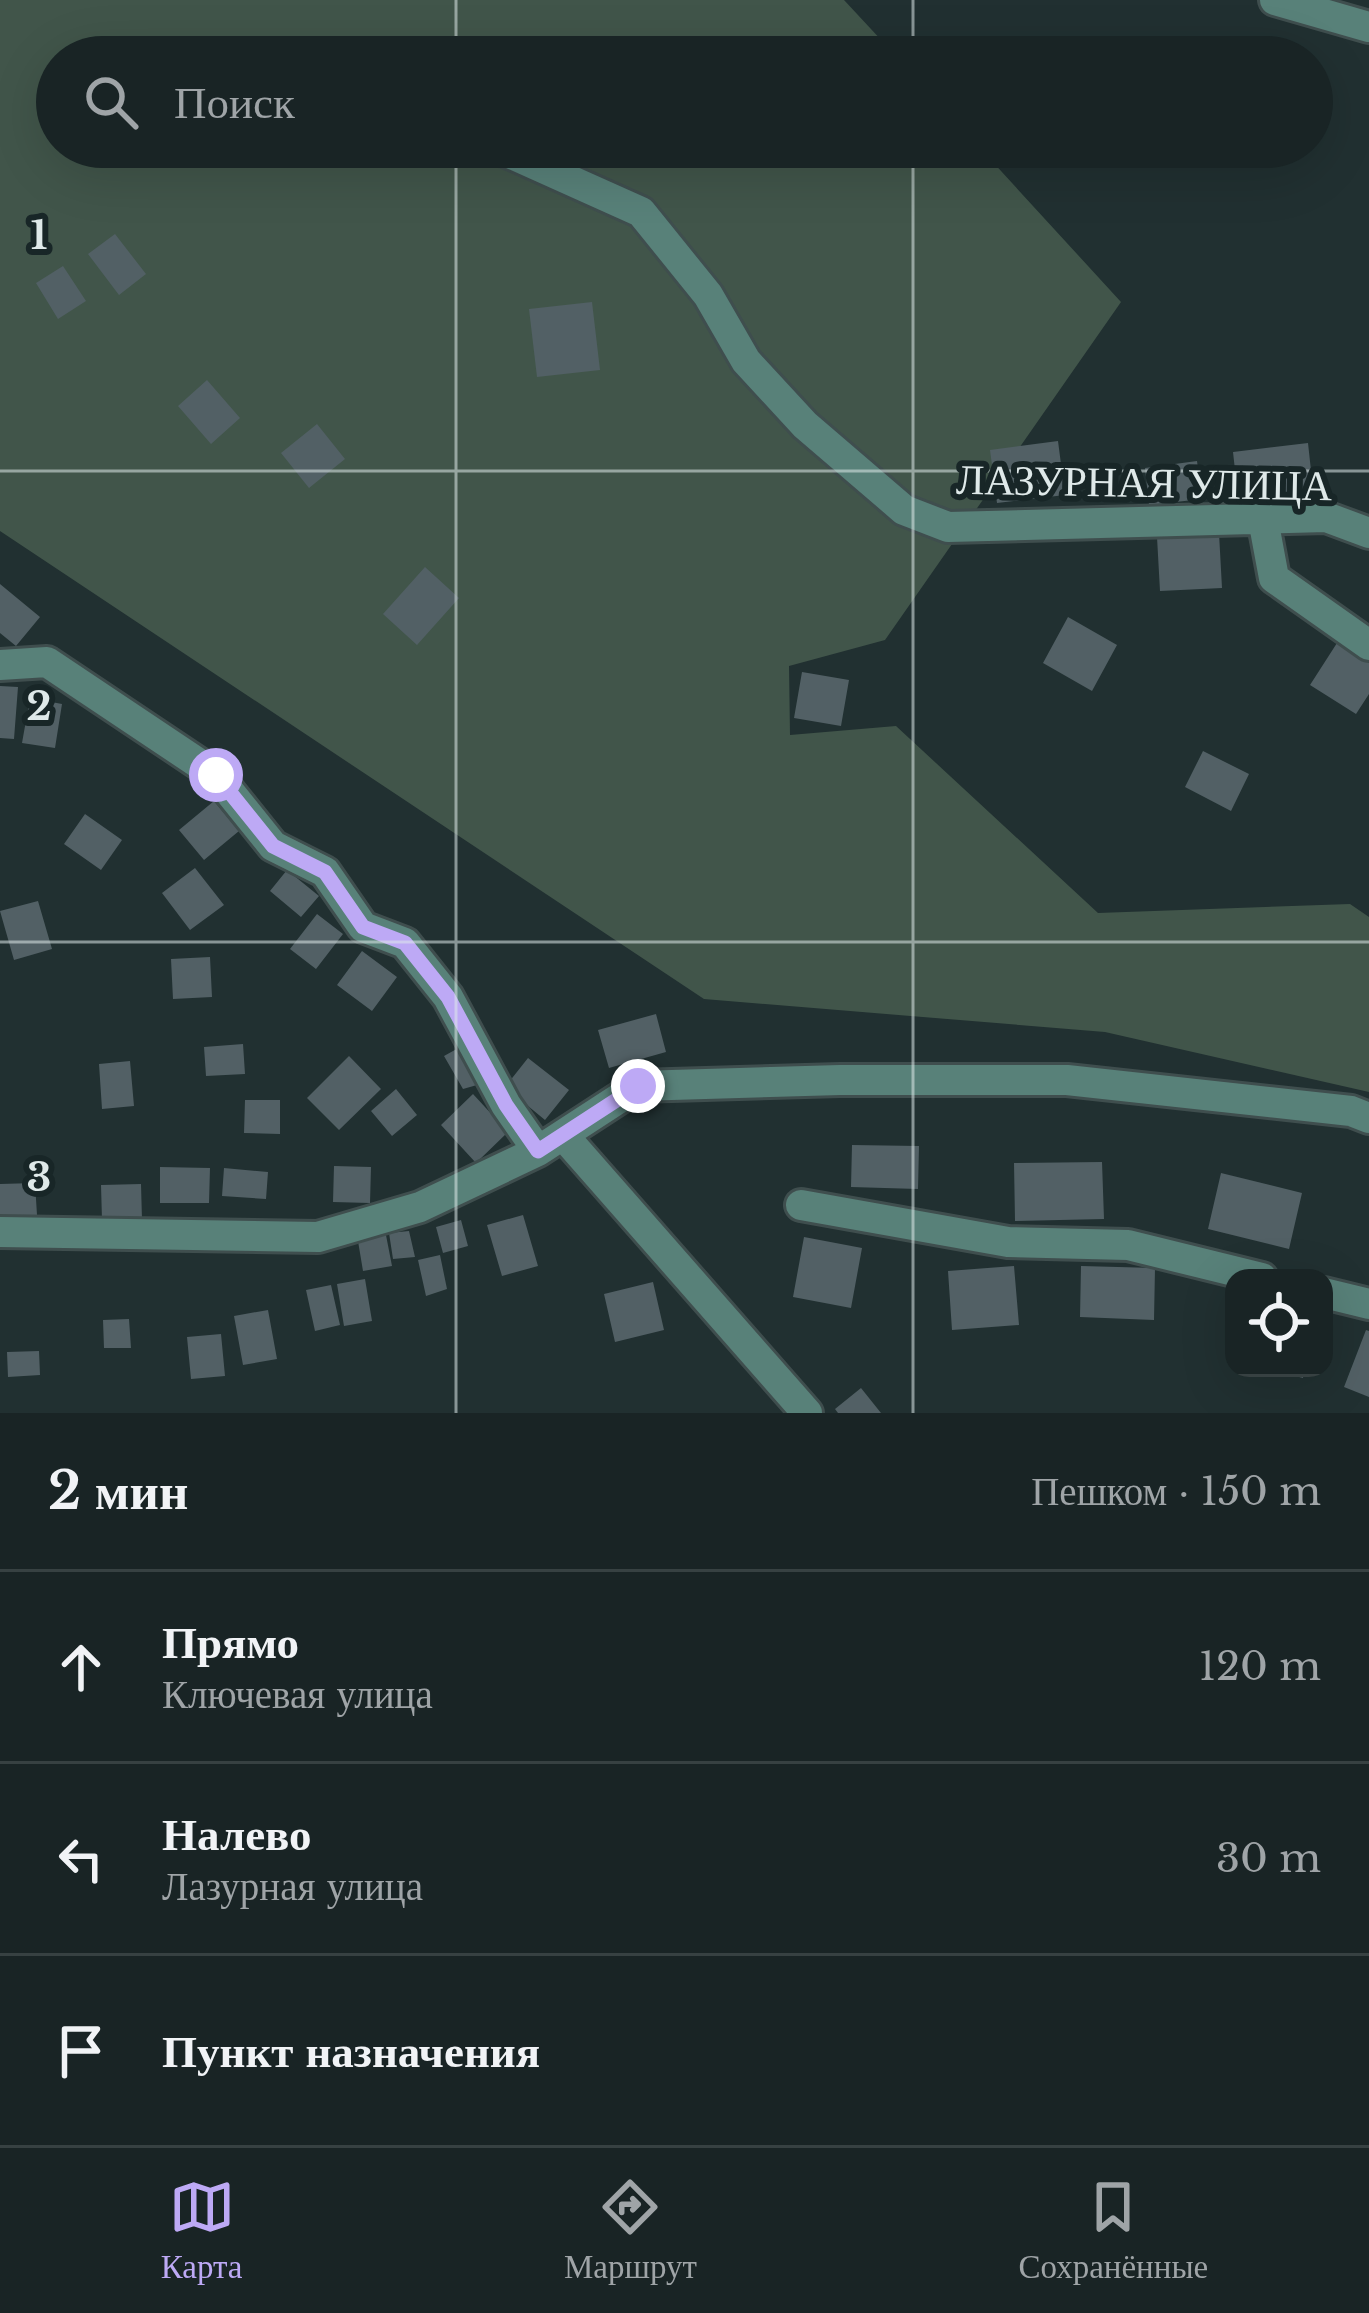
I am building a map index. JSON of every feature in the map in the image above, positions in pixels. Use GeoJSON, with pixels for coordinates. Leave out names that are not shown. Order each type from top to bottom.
{"type":"FeatureCollection","features":[{"type":"Feature","properties":{"kind":"street"},"geometry":{"type":"LineString","coordinates":[[1275,0],[1369,27]]}},
{"type":"Feature","properties":{"kind":"street","name":"ЛАЗУРНАЯ УЛИЦА"},"geometry":{"type":"LineString","coordinates":[[543,168],[641,212],[708,295],[746,361],[805,425],[904,509],[948,527],[1326,517],[1369,532]]}},
{"type":"Feature","properties":{"kind":"street"},"geometry":{"type":"LineString","coordinates":[[1263,519],[1274,578],[1369,645]]}},
{"type":"Feature","properties":{"kind":"street"},"geometry":{"type":"LineString","coordinates":[[0,665],[47,662],[216,775],[273,846],[325,872],[363,927],[405,943],[448,997],[506,1105],[551,1143],[807,1413]]}},
{"type":"Feature","properties":{"kind":"street"},"geometry":{"type":"LineString","coordinates":[[0,1232],[318,1237],[420,1207],[551,1143],[638,1086],[1067,1080],[1351,1111],[1369,1118]]}},
{"type":"Feature","properties":{"kind":"street"},"geometry":{"type":"LineString","coordinates":[[801,1205],[1007,1242],[1128,1245],[1225,1269]]}},
{"type":"Feature","properties":{"kind":"street"},"geometry":{"type":"LineString","coordinates":[[1333,1295],[1369,1304]]}},
{"type":"Feature","properties":{"kind":"green space"},"geometry":{"type":"Polygon","coordinates":[[[0,0],[844,0],[877,36],[36,36],[36,168],[998,168],[1121,302],[885,640],[789,666],[790,735],[896,726],[1098,913],[1350,904],[1369,917],[1369,1092],[1105,1032],[704,999],[0,531],[0,0]]]}},
{"type":"Feature","properties":{"kind":"building"},"geometry":{"type":"Polygon","coordinates":[[[115,234],[146,274],[119,295],[88,254],[115,234]]]}},
{"type":"Feature","properties":{"kind":"building"},"geometry":{"type":"Polygon","coordinates":[[[63,266],[86,301],[58,319],[36,283],[63,266]]]}},
{"type":"Feature","properties":{"kind":"building"},"geometry":{"type":"Polygon","coordinates":[[[592,302],[600,370],[537,377],[529,309],[592,302]]]}},
{"type":"Feature","properties":{"kind":"building"},"geometry":{"type":"Polygon","coordinates":[[[207,380],[240,418],[211,444],[178,406],[207,380]]]}},
{"type":"Feature","properties":{"kind":"building"},"geometry":{"type":"Polygon","coordinates":[[[317,424],[345,459],[309,488],[281,453],[317,424]]]}},
{"type":"Feature","properties":{"kind":"building"},"geometry":{"type":"Polygon","coordinates":[[[1058,441],[1065,495],[997,503],[990,450],[1058,441]]]}},
{"type":"Feature","properties":{"kind":"building"},"geometry":{"type":"Polygon","coordinates":[[[1308,443],[1314,498],[1239,506],[1233,452],[1308,443]]]}},
{"type":"Feature","properties":{"kind":"building"},"geometry":{"type":"Polygon","coordinates":[[[1197,461],[1202,499],[1149,505],[1145,468],[1197,461]]]}},
{"type":"Feature","properties":{"kind":"building"},"geometry":{"type":"Polygon","coordinates":[[[1219,533],[1222,588],[1160,591],[1157,537],[1219,533]]]}},
{"type":"Feature","properties":{"kind":"building"},"geometry":{"type":"Polygon","coordinates":[[[425,567],[459,598],[417,645],[383,614],[425,567]]]}},
{"type":"Feature","properties":{"kind":"building"},"geometry":{"type":"Polygon","coordinates":[[[0,584],[40,617],[16,646],[0,633],[0,584]]]}},
{"type":"Feature","properties":{"kind":"building"},"geometry":{"type":"Polygon","coordinates":[[[1068,617],[1117,645],[1092,691],[1043,663],[1068,617]]]}},
{"type":"Feature","properties":{"kind":"building"},"geometry":{"type":"Polygon","coordinates":[[[1337,643],[1369,663],[1369,694],[1356,714],[1310,685],[1337,643]]]}},
{"type":"Feature","properties":{"kind":"building"},"geometry":{"type":"Polygon","coordinates":[[[802,672],[849,680],[841,726],[794,718],[802,672]]]}},
{"type":"Feature","properties":{"kind":"building"},"geometry":{"type":"Polygon","coordinates":[[[0,686],[18,687],[14,739],[0,738],[0,686]]]}},
{"type":"Feature","properties":{"kind":"building"},"geometry":{"type":"Polygon","coordinates":[[[30,698],[62,704],[55,748],[22,743],[30,698]]]}},
{"type":"Feature","properties":{"kind":"building"},"geometry":{"type":"Polygon","coordinates":[[[1203,751],[1249,774],[1231,811],[1185,787],[1203,751]]]}},
{"type":"Feature","properties":{"kind":"building"},"geometry":{"type":"Polygon","coordinates":[[[214,801],[239,831],[204,860],[179,830],[214,801]]]}},
{"type":"Feature","properties":{"kind":"building"},"geometry":{"type":"Polygon","coordinates":[[[85,814],[122,840],[101,870],[64,844],[85,814]]]}},
{"type":"Feature","properties":{"kind":"building"},"geometry":{"type":"Polygon","coordinates":[[[195,868],[224,905],[190,930],[162,893],[195,868]]]}},
{"type":"Feature","properties":{"kind":"building"},"geometry":{"type":"Polygon","coordinates":[[[287,870],[319,896],[301,917],[270,891],[287,870]]]}},
{"type":"Feature","properties":{"kind":"building"},"geometry":{"type":"Polygon","coordinates":[[[38,901],[52,949],[14,960],[0,911],[38,901]]]}},
{"type":"Feature","properties":{"kind":"building"},"geometry":{"type":"Polygon","coordinates":[[[317,914],[343,934],[316,969],[290,949],[317,914]]]}},
{"type":"Feature","properties":{"kind":"building"},"geometry":{"type":"Polygon","coordinates":[[[362,951],[397,977],[372,1011],[337,985],[362,951]]]}},
{"type":"Feature","properties":{"kind":"building"},"geometry":{"type":"Polygon","coordinates":[[[210,957],[212,997],[173,999],[171,959],[210,957]]]}},
{"type":"Feature","properties":{"kind":"building"},"geometry":{"type":"Polygon","coordinates":[[[656,1014],[666,1052],[609,1068],[598,1030],[656,1014]]]}},
{"type":"Feature","properties":{"kind":"building"},"geometry":{"type":"Polygon","coordinates":[[[243,1044],[245,1074],[206,1076],[204,1047],[243,1044]]]}},
{"type":"Feature","properties":{"kind":"building"},"geometry":{"type":"Polygon","coordinates":[[[462,1046],[484,1083],[463,1089],[444,1056],[462,1046]]]}},
{"type":"Feature","properties":{"kind":"building"},"geometry":{"type":"Polygon","coordinates":[[[349,1056],[381,1089],[339,1130],[307,1098],[349,1056]]]}},
{"type":"Feature","properties":{"kind":"building"},"geometry":{"type":"Polygon","coordinates":[[[528,1058],[569,1090],[545,1120],[505,1087],[528,1058]]]}},
{"type":"Feature","properties":{"kind":"building"},"geometry":{"type":"Polygon","coordinates":[[[130,1061],[134,1106],[102,1109],[99,1064],[130,1061]]]}},
{"type":"Feature","properties":{"kind":"building"},"geometry":{"type":"Polygon","coordinates":[[[396,1089],[417,1115],[392,1136],[371,1111],[396,1089]]]}},
{"type":"Feature","properties":{"kind":"building"},"geometry":{"type":"Polygon","coordinates":[[[473,1094],[508,1132],[476,1163],[441,1125],[473,1094]]]}},
{"type":"Feature","properties":{"kind":"building"},"geometry":{"type":"Polygon","coordinates":[[[245,1100],[280,1100],[280,1134],[244,1133],[245,1100]]]}},
{"type":"Feature","properties":{"kind":"building"},"geometry":{"type":"Polygon","coordinates":[[[852,1145],[919,1146],[918,1189],[851,1187],[852,1145]]]}},
{"type":"Feature","properties":{"kind":"building"},"geometry":{"type":"Polygon","coordinates":[[[1102,1162],[1104,1219],[1015,1221],[1014,1163],[1102,1162]]]}},
{"type":"Feature","properties":{"kind":"building"},"geometry":{"type":"Polygon","coordinates":[[[334,1166],[371,1167],[370,1203],[333,1202],[334,1166]]]}},
{"type":"Feature","properties":{"kind":"building"},"geometry":{"type":"Polygon","coordinates":[[[160,1167],[210,1168],[209,1203],[160,1203],[160,1167]]]}},
{"type":"Feature","properties":{"kind":"building"},"geometry":{"type":"Polygon","coordinates":[[[224,1168],[268,1172],[266,1199],[222,1196],[224,1168]]]}},
{"type":"Feature","properties":{"kind":"building"},"geometry":{"type":"Polygon","coordinates":[[[1221,1173],[1302,1193],[1289,1249],[1208,1229],[1221,1173]]]}},
{"type":"Feature","properties":{"kind":"building"},"geometry":{"type":"Polygon","coordinates":[[[35,1183],[37,1215],[0,1217],[0,1184],[35,1183]]]}},
{"type":"Feature","properties":{"kind":"building"},"geometry":{"type":"Polygon","coordinates":[[[141,1184],[142,1220],[102,1220],[101,1185],[141,1184]]]}},
{"type":"Feature","properties":{"kind":"building"},"geometry":{"type":"Polygon","coordinates":[[[523,1215],[538,1266],[502,1276],[487,1225],[523,1215]]]}},
{"type":"Feature","properties":{"kind":"building"},"geometry":{"type":"Polygon","coordinates":[[[461,1220],[468,1246],[443,1253],[436,1227],[461,1220]]]}},
{"type":"Feature","properties":{"kind":"building"},"geometry":{"type":"Polygon","coordinates":[[[385,1230],[392,1266],[363,1271],[357,1235],[385,1230]]]}},
{"type":"Feature","properties":{"kind":"building"},"geometry":{"type":"Polygon","coordinates":[[[409,1231],[415,1257],[393,1259],[389,1233],[409,1231]]]}},
{"type":"Feature","properties":{"kind":"building"},"geometry":{"type":"Polygon","coordinates":[[[804,1237],[862,1248],[851,1308],[793,1297],[804,1237]]]}},
{"type":"Feature","properties":{"kind":"building"},"geometry":{"type":"Polygon","coordinates":[[[440,1255],[447,1289],[426,1296],[418,1260],[440,1255]]]}},
{"type":"Feature","properties":{"kind":"building"},"geometry":{"type":"Polygon","coordinates":[[[1014,1266],[1019,1325],[952,1330],[948,1271],[1014,1266]]]}},
{"type":"Feature","properties":{"kind":"building"},"geometry":{"type":"Polygon","coordinates":[[[1081,1266],[1155,1268],[1154,1320],[1080,1317],[1081,1266]]]}},
{"type":"Feature","properties":{"kind":"building"},"geometry":{"type":"Polygon","coordinates":[[[365,1279],[372,1321],[344,1326],[337,1284],[365,1279]]]}},
{"type":"Feature","properties":{"kind":"building"},"geometry":{"type":"Polygon","coordinates":[[[653,1282],[664,1330],[615,1342],[604,1294],[653,1282]]]}},
{"type":"Feature","properties":{"kind":"building"},"geometry":{"type":"Polygon","coordinates":[[[331,1285],[340,1325],[315,1331],[306,1290],[331,1285]]]}},
{"type":"Feature","properties":{"kind":"building"},"geometry":{"type":"Polygon","coordinates":[[[268,1310],[277,1359],[243,1365],[234,1316],[268,1310]]]}},
{"type":"Feature","properties":{"kind":"building"},"geometry":{"type":"Polygon","coordinates":[[[129,1319],[131,1348],[104,1348],[103,1320],[129,1319]]]}},
{"type":"Feature","properties":{"kind":"building"},"geometry":{"type":"Polygon","coordinates":[[[1369,1331],[1369,1397],[1344,1387],[1369,1331]]]}},
{"type":"Feature","properties":{"kind":"building"},"geometry":{"type":"Polygon","coordinates":[[[221,1334],[225,1376],[191,1379],[187,1337],[221,1334]]]}},
{"type":"Feature","properties":{"kind":"building"},"geometry":{"type":"Polygon","coordinates":[[[39,1351],[40,1375],[8,1377],[7,1352],[39,1351]]]}},
{"type":"Feature","properties":{"kind":"building"},"geometry":{"type":"Polygon","coordinates":[[[861,1388],[881,1413],[838,1413],[835,1409],[861,1388]]]}},
{"type":"Feature","properties":{"kind":"route"},"geometry":{"type":"LineString","coordinates":[[216,775],[273,846],[325,872],[363,927],[405,943],[448,997],[506,1105],[538,1151],[638,1086]]}}]}
